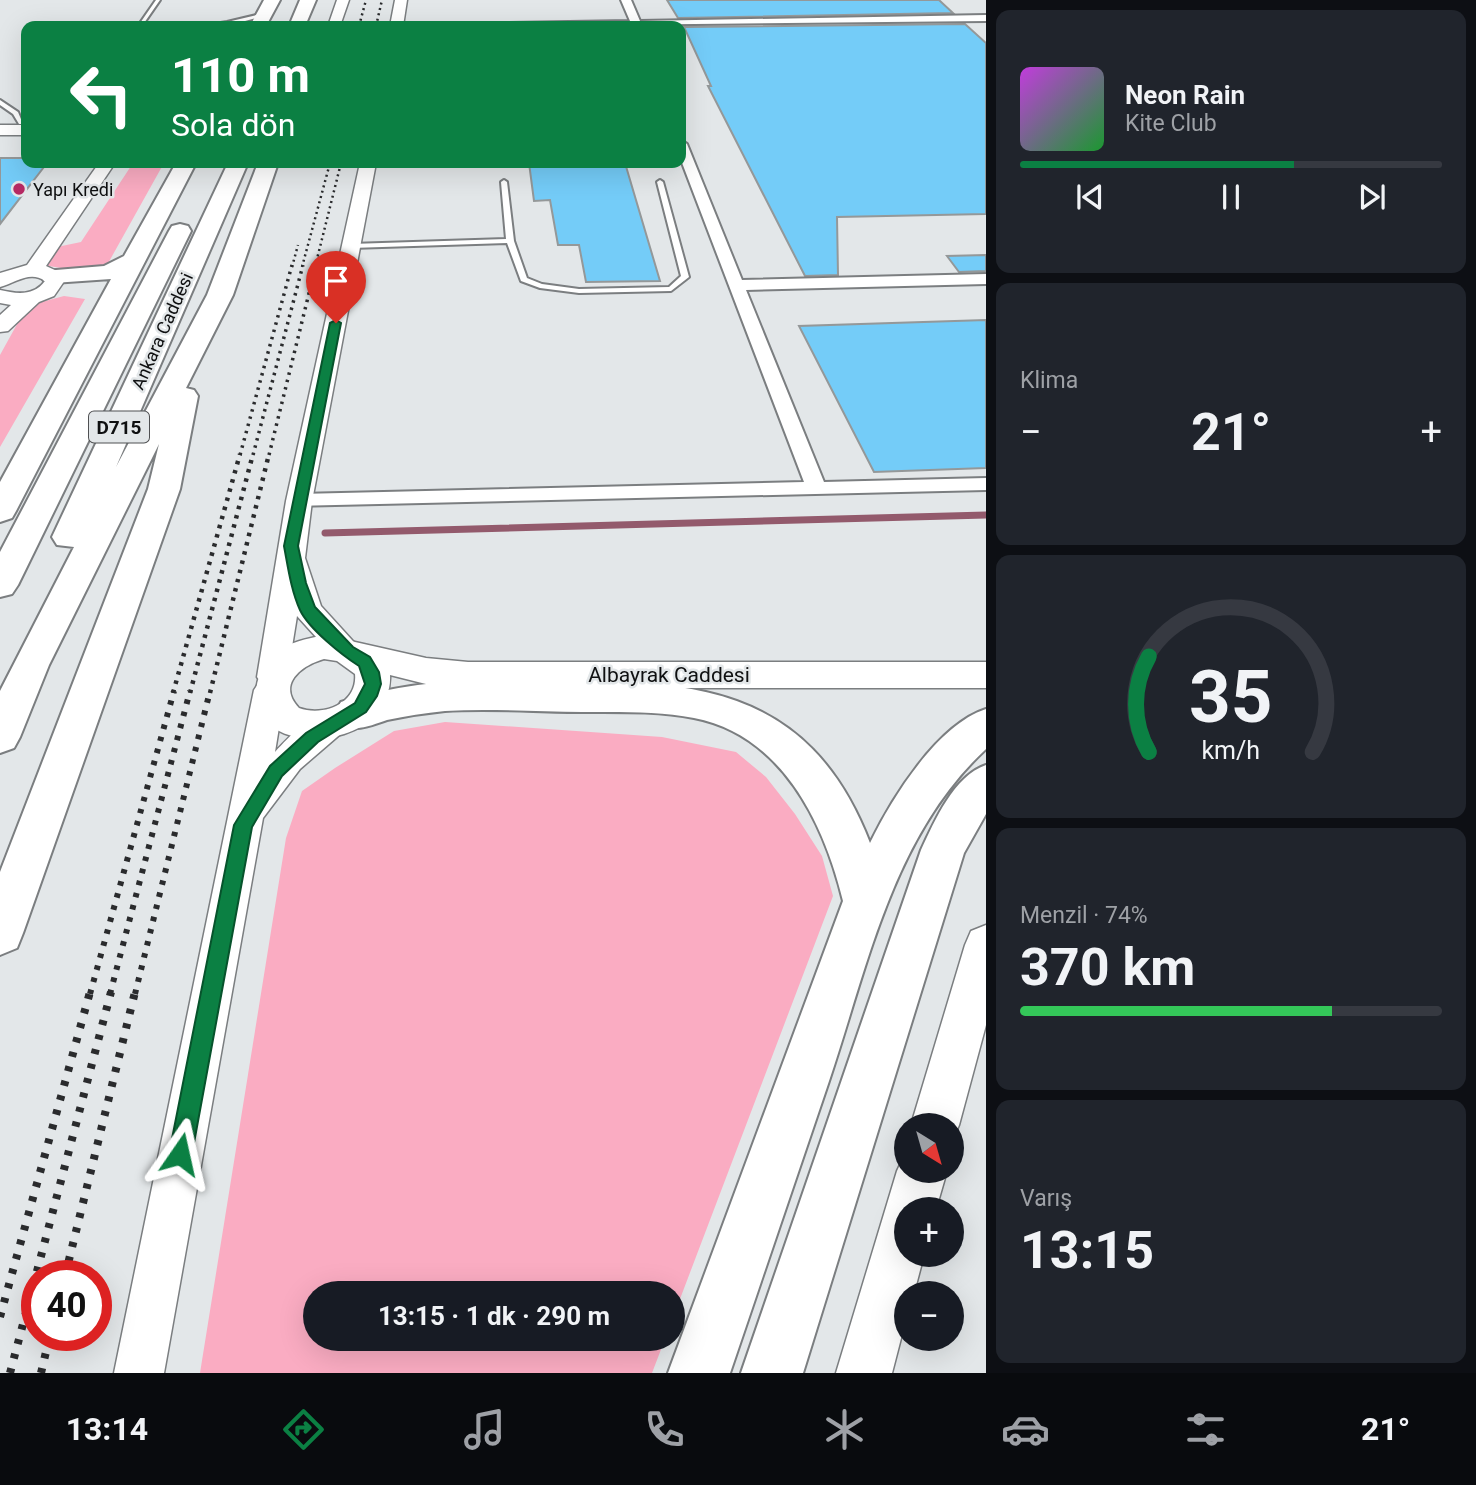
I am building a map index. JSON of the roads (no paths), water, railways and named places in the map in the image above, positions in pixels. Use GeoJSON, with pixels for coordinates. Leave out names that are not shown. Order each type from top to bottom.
{"type":"FeatureCollection","features":[{"type":"Feature","properties":{"kind":"highway"},"geometry":{"type":"LineString","coordinates":[[282,18],[289,0]]}},
{"type":"Feature","properties":{"kind":"highway"},"geometry":{"type":"LineString","coordinates":[[299,21],[308,0]]}},
{"type":"Feature","properties":{"kind":"highway"},"geometry":{"type":"LineString","coordinates":[[318,18],[325,0]]}},
{"type":"Feature","properties":{"kind":"highway"},"geometry":{"type":"LineString","coordinates":[[0,511],[136,260],[223,168]]}},
{"type":"Feature","properties":{"kind":"highway","name":"Ankara Caddesi"},"geometry":{"type":"LineString","coordinates":[[0,585],[225,168]]}},
{"type":"Feature","properties":{"kind":"highway","name":"Ankara Caddesi"},"geometry":{"type":"LineString","coordinates":[[0,688],[225,168]]}},
{"type":"Feature","properties":{"kind":"highway"},"geometry":{"type":"LineString","coordinates":[[0,737],[30,666],[220,295],[227,168]]}},
{"type":"Feature","properties":{"kind":"highway"},"geometry":{"type":"LineString","coordinates":[[42,284],[108,273],[136,260]]}},
{"type":"Feature","properties":{"kind":"highway"},"geometry":{"type":"LineString","coordinates":[[42,284],[88,289],[101,294],[112,304]]}},
{"type":"Feature","properties":{"kind":"highway"},"geometry":{"type":"LineString","coordinates":[[0,933],[164,489],[195,344]]}},
{"type":"Feature","properties":{"kind":"highway"},"geometry":{"type":"LineString","coordinates":[[0,552],[42,435]]}},
{"type":"Feature","properties":{"kind":"highway"},"geometry":{"type":"LineString","coordinates":[[344,718],[404,701],[468,695],[674,700],[725,711],[758,729],[787,751],[824,791],[850,841],[866,901]]}},
{"type":"Feature","properties":{"kind":"highway"},"geometry":{"type":"LineString","coordinates":[[699,1373],[866,901],[903,820],[916,800],[945,762],[986,725]]}},
{"type":"Feature","properties":{"kind":"highway"},"geometry":{"type":"LineString","coordinates":[[772,1373],[943,850],[966,808],[986,782]]}},
{"type":"Feature","properties":{"kind":"main road"},"geometry":{"type":"LineString","coordinates":[[332,647],[351,652],[365,662],[373,678],[369,696],[344,718],[310,725],[290,719],[276,707],[272,684],[287,661],[308,650],[332,647]]}},
{"type":"Feature","properties":{"kind":"main road","name":"Albayrak Caddesi"},"geometry":{"type":"LineString","coordinates":[[351,652],[426,671],[468,675],[986,675]]}},
{"type":"Feature","properties":{"kind":"main road"},"geometry":{"type":"LineString","coordinates":[[938,1113],[986,945]]}},
{"type":"Feature","properties":{"kind":"main road"},"geometry":{"type":"LineString","coordinates":[[864,1373],[894,1267]]}},
{"type":"Feature","properties":{"kind":"street"},"geometry":{"type":"LineString","coordinates":[[336,21],[344,0]]}},
{"type":"Feature","properties":{"kind":"street"},"geometry":{"type":"LineString","coordinates":[[398,21],[401,0]]}},
{"type":"Feature","properties":{"kind":"street"},"geometry":{"type":"LineString","coordinates":[[626,0],[634,21]]}},
{"type":"Feature","properties":{"kind":"street"},"geometry":{"type":"LineString","coordinates":[[686,24],[986,18]]}},
{"type":"Feature","properties":{"kind":"street"},"geometry":{"type":"LineString","coordinates":[[0,123],[21,125]]}},
{"type":"Feature","properties":{"kind":"street"},"geometry":{"type":"LineString","coordinates":[[0,130],[21,126]]}},
{"type":"Feature","properties":{"kind":"street"},"geometry":{"type":"LineString","coordinates":[[686,157],[816,488]]}},
{"type":"Feature","properties":{"kind":"street"},"geometry":{"type":"LineString","coordinates":[[0,326],[42,284],[104,168]]}},
{"type":"Feature","properties":{"kind":"street"},"geometry":{"type":"LineString","coordinates":[[139,1373],[272,684],[299,501],[367,168]]}},
{"type":"Feature","properties":{"kind":"street"},"geometry":{"type":"LineString","coordinates":[[737,285],[986,279]]}},
{"type":"Feature","properties":{"kind":"street"},"geometry":{"type":"LineString","coordinates":[[2,283],[15,300],[42,284]]}},
{"type":"Feature","properties":{"kind":"street"},"geometry":{"type":"LineString","coordinates":[[299,501],[986,484]]}},
{"type":"Feature","properties":{"kind":"street"},"geometry":{"type":"LineString","coordinates":[[291,546],[300,591],[308,610],[351,652]]}},
{"type":"Feature","properties":{"kind":"street"},"geometry":{"type":"LineString","coordinates":[[243,825],[276,771],[295,752],[344,718]]}},
{"type":"Feature","properties":{"kind":"lane"},"geometry":{"type":"LineString","coordinates":[[143,21],[158,0]]}},
{"type":"Feature","properties":{"kind":"lane"},"geometry":{"type":"LineString","coordinates":[[241,21],[265,14]]}},
{"type":"Feature","properties":{"kind":"lane"},"geometry":{"type":"LineString","coordinates":[[0,102],[16,113],[21,120]]}},
{"type":"Feature","properties":{"kind":"lane"},"geometry":{"type":"LineString","coordinates":[[504,182],[510,241],[524,279],[540,286],[579,290],[671,289],[685,278],[660,182]]}},
{"type":"Feature","properties":{"kind":"lane"},"geometry":{"type":"LineString","coordinates":[[351,246],[510,241]]}},
{"type":"Feature","properties":{"kind":"waterway"},"geometry":{"type":"LineString","coordinates":[[325,533],[986,515]]}},
{"type":"Feature","properties":{"kind":"railway"},"geometry":{"type":"LineString","coordinates":[[360,21],[366,0]]}},
{"type":"Feature","properties":{"kind":"railway"},"geometry":{"type":"LineString","coordinates":[[377,21],[382,0]]}},
{"type":"Feature","properties":{"kind":"railway"},"geometry":{"type":"LineString","coordinates":[[302,267],[329,168]]}},
{"type":"Feature","properties":{"kind":"railway"},"geometry":{"type":"LineString","coordinates":[[315,267],[340,168]]}},
{"type":"Feature","properties":{"kind":"railway"},"geometry":{"type":"LineString","coordinates":[[292,267],[298,245]]}},
{"type":"Feature","properties":{"kind":"railway"},"geometry":{"type":"LineString","coordinates":[[240,455],[292,265]]}},
{"type":"Feature","properties":{"kind":"railway"},"geometry":{"type":"LineString","coordinates":[[253,455],[303,265]]}},
{"type":"Feature","properties":{"kind":"railway"},"geometry":{"type":"LineString","coordinates":[[269,455],[316,265]]}},
{"type":"Feature","properties":{"kind":"railway"},"geometry":{"type":"LineString","coordinates":[[173,693],[240,454]]}},
{"type":"Feature","properties":{"kind":"railway"},"geometry":{"type":"LineString","coordinates":[[190,693],[253,454]]}},
{"type":"Feature","properties":{"kind":"railway"},"geometry":{"type":"LineString","coordinates":[[210,693],[269,454]]}},
{"type":"Feature","properties":{"kind":"railway"},"geometry":{"type":"LineString","coordinates":[[90,994],[174,691]]}},
{"type":"Feature","properties":{"kind":"railway"},"geometry":{"type":"LineString","coordinates":[[110,994],[190,691]]}},
{"type":"Feature","properties":{"kind":"railway"},"geometry":{"type":"LineString","coordinates":[[135,994],[210,691]]}},
{"type":"Feature","properties":{"kind":"railway"},"geometry":{"type":"LineString","coordinates":[[0,1317],[90,992]]}},
{"type":"Feature","properties":{"kind":"railway"},"geometry":{"type":"LineString","coordinates":[[10,1373],[111,992]]}},
{"type":"Feature","properties":{"kind":"railway"},"geometry":{"type":"LineString","coordinates":[[69,1260],[135,992]]}},
{"type":"Feature","properties":{"kind":"railway"},"geometry":{"type":"LineString","coordinates":[[41,1373],[46,1351]]}},
{"type":"Feature","properties":{"kind":"place","name":"Yapı Kredi"},"geometry":{"type":"Point","coordinates":[19,189]}}]}
